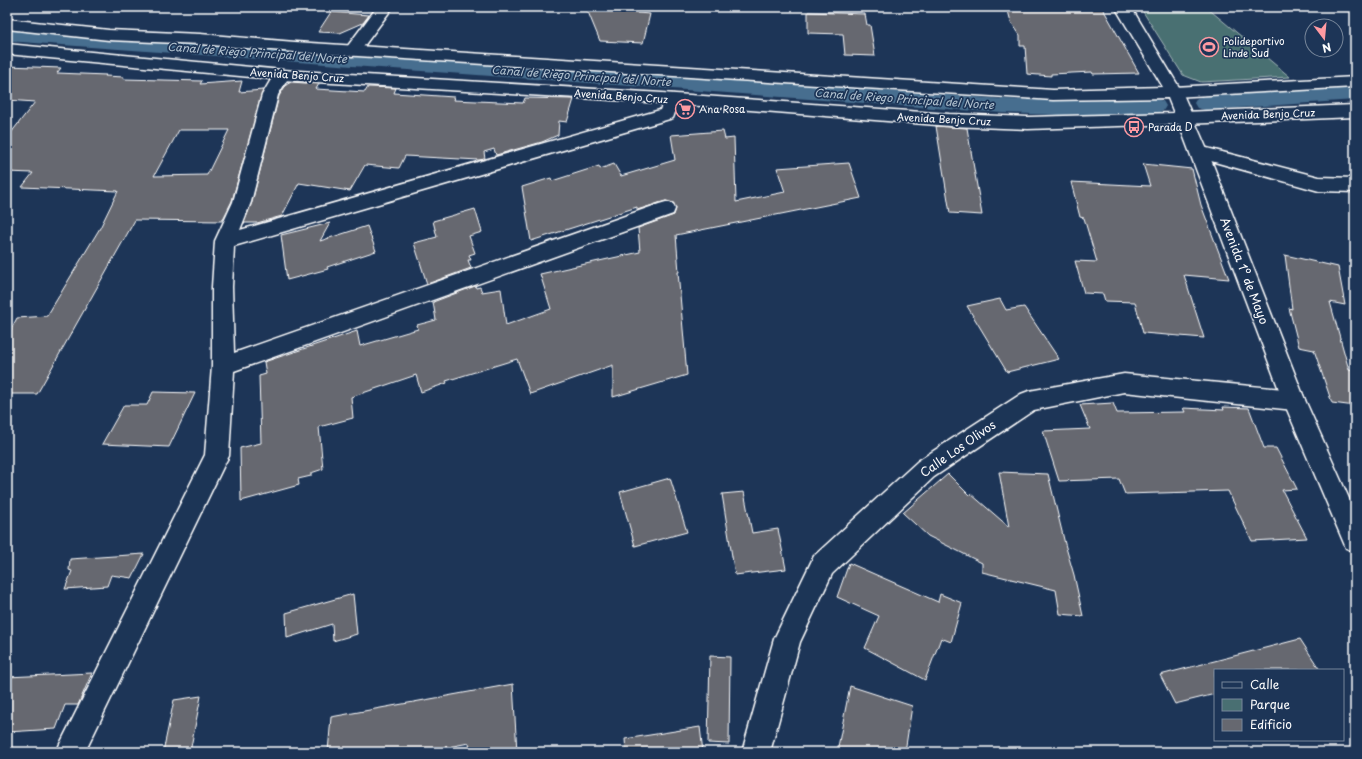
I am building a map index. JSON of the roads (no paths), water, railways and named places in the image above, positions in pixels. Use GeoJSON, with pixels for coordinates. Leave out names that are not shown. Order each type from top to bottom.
{"type":"FeatureCollection","features":[{"type":"Feature","properties":{"kind":"main road"},"geometry":{"type":"LineString","coordinates":[[352,51],[385,7]]}},
{"type":"Feature","properties":{"kind":"main road","name":"Avenida 1º de Mayo"},"geometry":{"type":"LineString","coordinates":[[1123,7],[1174,92],[1183,118],[1199,152],[1294,400],[1355,540]]}},
{"type":"Feature","properties":{"kind":"main road"},"geometry":{"type":"LineString","coordinates":[[7,24],[109,35],[1053,95],[1174,92],[1355,82]]}},
{"type":"Feature","properties":{"kind":"main road","name":"Avenida Benjo Cruz"},"geometry":{"type":"LineString","coordinates":[[7,49],[282,75],[672,99],[949,120],[1028,123],[1128,121],[1355,110]]}},
{"type":"Feature","properties":{"kind":"main road"},"geometry":{"type":"LineString","coordinates":[[70,752],[217,456],[223,366],[222,287],[225,241],[242,202],[270,95],[282,75]]}},
{"type":"Feature","properties":{"kind":"main road"},"geometry":{"type":"LineString","coordinates":[[225,241],[667,114],[672,99]]}},
{"type":"Feature","properties":{"kind":"main road"},"geometry":{"type":"LineString","coordinates":[[1199,152],[1319,184],[1355,185]]}},
{"type":"Feature","properties":{"kind":"main road"},"geometry":{"type":"LineString","coordinates":[[223,366],[666,209]]}},
{"type":"Feature","properties":{"kind":"main road","name":"Calle Los Olivos"},"geometry":{"type":"LineString","coordinates":[[756,752],[788,639],[824,566],[926,469],[1029,401],[1124,383],[1294,400]]}},
{"type":"Feature","properties":{"kind":"waterway","name":"Canal de Riego Principal del Norte"},"geometry":{"type":"LineString","coordinates":[[7,35],[1003,106],[1060,108],[1155,106]]}},
{"type":"Feature","properties":{"kind":"waterway","name":"Canal de Riego Principal del Norte"},"geometry":{"type":"LineString","coordinates":[[1205,103],[1355,93]]}},
{"type":"Feature","properties":{"kind":"place","name":"Polideportivo Linde Sud"},"geometry":{"type":"Point","coordinates":[1209,47]}},
{"type":"Feature","properties":{"kind":"place","name":"Ana Rosa"},"geometry":{"type":"Point","coordinates":[685,109]}},
{"type":"Feature","properties":{"kind":"place","name":"Parada D"},"geometry":{"type":"Point","coordinates":[1134,127]}}]}
